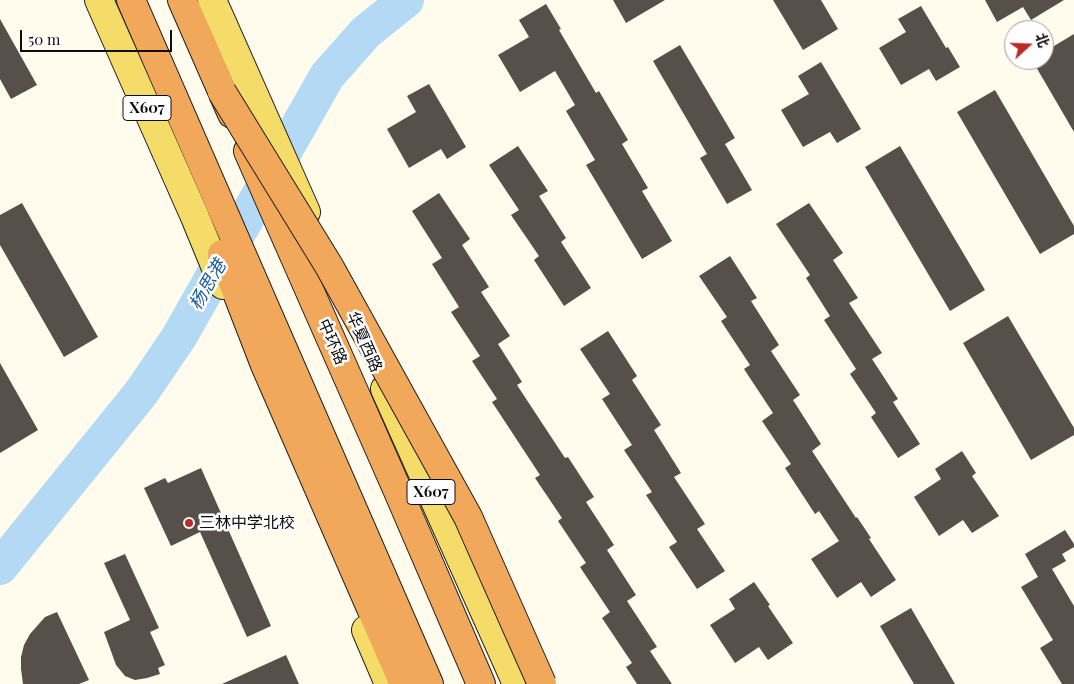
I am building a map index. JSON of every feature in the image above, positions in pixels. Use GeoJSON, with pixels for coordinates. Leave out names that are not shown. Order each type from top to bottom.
{"type":"FeatureCollection","features":[{"type":"Feature","properties":{"kind":"highway"},"geometry":{"type":"LineString","coordinates":[[126,0],[265,366],[404,684]]}},
{"type":"Feature","properties":{"kind":"highway"},"geometry":{"type":"LineString","coordinates":[[131,0],[429,684]]}},
{"type":"Feature","properties":{"kind":"highway","name":"中环路"},"geometry":{"type":"LineString","coordinates":[[182,0],[481,684]]}},
{"type":"Feature","properties":{"kind":"highway"},"geometry":{"type":"LineString","coordinates":[[222,92],[329,266],[468,517],[542,684]]}},
{"type":"Feature","properties":{"kind":"main road","name":"X607"},"geometry":{"type":"LineString","coordinates":[[100,0],[195,217],[389,684]]}},
{"type":"Feature","properties":{"kind":"main road","name":"华夏西路"},"geometry":{"type":"LineString","coordinates":[[212,0],[517,684]]}},
{"type":"Feature","properties":{"kind":"main road"},"geometry":{"type":"LineString","coordinates":[[346,301],[389,351],[542,684]]}},
{"type":"Feature","properties":{"kind":"building"},"geometry":{"type":"Polygon","coordinates":[[[613,0],[665,0],[626,23],[613,0]]]}},
{"type":"Feature","properties":{"kind":"building"},"geometry":{"type":"Polygon","coordinates":[[[773,0],[821,0],[838,29],[803,50],[773,0]]]}},
{"type":"Feature","properties":{"kind":"building"},"geometry":{"type":"Polygon","coordinates":[[[985,0],[1064,0],[1031,20],[1023,7],[997,22],[985,0]]]}},
{"type":"Feature","properties":{"kind":"building"},"geometry":{"type":"Polygon","coordinates":[[[546,4],[596,93],[599,91],[628,140],[622,144],[648,188],[642,191],[672,241],[642,259],[586,165],[595,160],[566,111],[575,105],[555,71],[520,92],[498,55],[529,37],[519,20],[546,4]]]}},
{"type":"Feature","properties":{"kind":"building"},"geometry":{"type":"Polygon","coordinates":[[[921,6],[946,48],[948,47],[960,67],[936,81],[929,69],[901,85],[879,48],[906,32],[898,19],[921,6]]]}},
{"type":"Feature","properties":{"kind":"building"},"geometry":{"type":"Polygon","coordinates":[[[0,19],[37,85],[11,99],[0,79],[0,19]]]}},
{"type":"Feature","properties":{"kind":"building"},"geometry":{"type":"Polygon","coordinates":[[[1074,34],[1074,132],[1038,70],[1054,70],[1054,46],[1074,34]]]}},
{"type":"Feature","properties":{"kind":"building"},"geometry":{"type":"Polygon","coordinates":[[[680,45],[735,138],[725,144],[752,190],[727,204],[700,158],[707,154],[653,61],[680,45]]]}},
{"type":"Feature","properties":{"kind":"building"},"geometry":{"type":"Polygon","coordinates":[[[821,62],[861,129],[837,143],[830,132],[803,147],[781,110],[809,94],[798,76],[821,62]]]}},
{"type":"Feature","properties":{"kind":"building"},"geometry":{"type":"Polygon","coordinates":[[[429,84],[466,147],[447,159],[441,149],[409,168],[387,129],[416,112],[407,96],[429,84]]]}},
{"type":"Feature","properties":{"kind":"building"},"geometry":{"type":"Polygon","coordinates":[[[995,90],[1074,226],[1074,234],[1040,254],[957,112],[995,90]]]}},
{"type":"Feature","properties":{"kind":"building"},"geometry":{"type":"Polygon","coordinates":[[[518,146],[548,191],[539,196],[566,238],[561,242],[591,288],[564,306],[534,260],[539,256],[511,215],[519,210],[489,165],[518,146]]]}},
{"type":"Feature","properties":{"kind":"building"},"geometry":{"type":"Polygon","coordinates":[[[900,146],[985,290],[950,311],[865,167],[900,146]]]}},
{"type":"Feature","properties":{"kind":"building"},"geometry":{"type":"Polygon","coordinates":[[[439,193],[470,239],[462,245],[489,287],[481,292],[510,336],[498,344],[522,382],[517,385],[565,458],[568,457],[594,497],[586,502],[614,545],[607,550],[636,595],[627,601],[657,647],[650,651],[672,684],[637,684],[626,667],[632,663],[602,618],[610,612],[580,567],[586,563],[558,521],[562,518],[535,478],[540,475],[492,402],[497,399],[472,361],[480,356],[451,312],[459,307],[432,264],[442,258],[412,211],[439,193]]]}},
{"type":"Feature","properties":{"kind":"building"},"geometry":{"type":"Polygon","coordinates":[[[22,203],[98,337],[64,357],[0,245],[0,215],[22,203]]]}},
{"type":"Feature","properties":{"kind":"building"},"geometry":{"type":"Polygon","coordinates":[[[809,203],[843,253],[833,260],[858,298],[849,303],[882,353],[872,359],[898,399],[893,402],[920,444],[898,458],[871,417],[876,413],[850,374],[856,369],[824,320],[830,316],[806,278],[810,275],[776,224],[809,203]]]}},
{"type":"Feature","properties":{"kind":"building"},"geometry":{"type":"Polygon","coordinates":[[[730,256],[757,298],[751,301],[779,345],[771,351],[800,395],[793,400],[821,444],[812,451],[871,538],[869,539],[896,580],[871,597],[861,582],[837,598],[811,559],[839,541],[819,511],[815,514],[785,468],[791,464],[762,421],[773,413],[744,369],[750,365],[721,321],[727,317],[699,276],[730,256]]]}},
{"type":"Feature","properties":{"kind":"building"},"geometry":{"type":"Polygon","coordinates":[[[1008,316],[1074,428],[1074,435],[1031,460],[963,343],[1008,316]]]}},
{"type":"Feature","properties":{"kind":"building"},"geometry":{"type":"Polygon","coordinates":[[[608,331],[637,376],[632,380],[661,425],[654,430],[681,473],[674,477],[705,524],[697,529],[725,571],[697,589],[669,547],[677,542],[646,495],[652,492],[624,450],[632,445],[602,399],[610,394],[580,349],[608,331]]]}},
{"type":"Feature","properties":{"kind":"building"},"geometry":{"type":"Polygon","coordinates":[[[0,363],[38,430],[0,453],[0,363]]]}},
{"type":"Feature","properties":{"kind":"building"},"geometry":{"type":"Polygon","coordinates":[[[962,451],[976,473],[972,476],[999,516],[972,533],[963,520],[939,536],[914,497],[941,479],[935,469],[962,451]]]}},
{"type":"Feature","properties":{"kind":"building"},"geometry":{"type":"Polygon","coordinates":[[[201,468],[271,626],[247,637],[200,532],[171,546],[144,488],[165,478],[168,483],[201,468]]]}},
{"type":"Feature","properties":{"kind":"building"},"geometry":{"type":"Polygon","coordinates":[[[1065,530],[1074,547],[1062,554],[1066,561],[1052,569],[1074,606],[1074,684],[1062,684],[1040,648],[1053,640],[1021,587],[1038,577],[1025,554],[1065,530]]]}},
{"type":"Feature","properties":{"kind":"building"},"geometry":{"type":"Polygon","coordinates":[[[125,554],[159,628],[150,632],[165,665],[158,668],[160,674],[135,680],[125,676],[116,665],[104,632],[130,620],[104,563],[125,554]]]}},
{"type":"Feature","properties":{"kind":"building"},"geometry":{"type":"Polygon","coordinates":[[[754,582],[793,643],[768,660],[759,647],[735,663],[710,625],[735,609],[729,599],[754,582]]]}},
{"type":"Feature","properties":{"kind":"building"},"geometry":{"type":"Polygon","coordinates":[[[911,608],[955,684],[914,684],[880,626],[911,608]]]}},
{"type":"Feature","properties":{"kind":"building"},"geometry":{"type":"Polygon","coordinates":[[[57,612],[89,680],[79,684],[23,684],[21,657],[24,645],[30,634],[45,617],[57,612]]]}},
{"type":"Feature","properties":{"kind":"building"},"geometry":{"type":"Polygon","coordinates":[[[286,655],[299,684],[222,684],[286,655]]]}},
{"type":"Feature","properties":{"kind":"waterway","name":"杨思港"},"geometry":{"type":"LineString","coordinates":[[0,567],[141,393],[179,337],[327,76],[366,32],[406,0]]}},
{"type":"Feature","properties":{"kind":"place","name":"三林中学北校"},"geometry":{"type":"Point","coordinates":[189,523]}}]}
